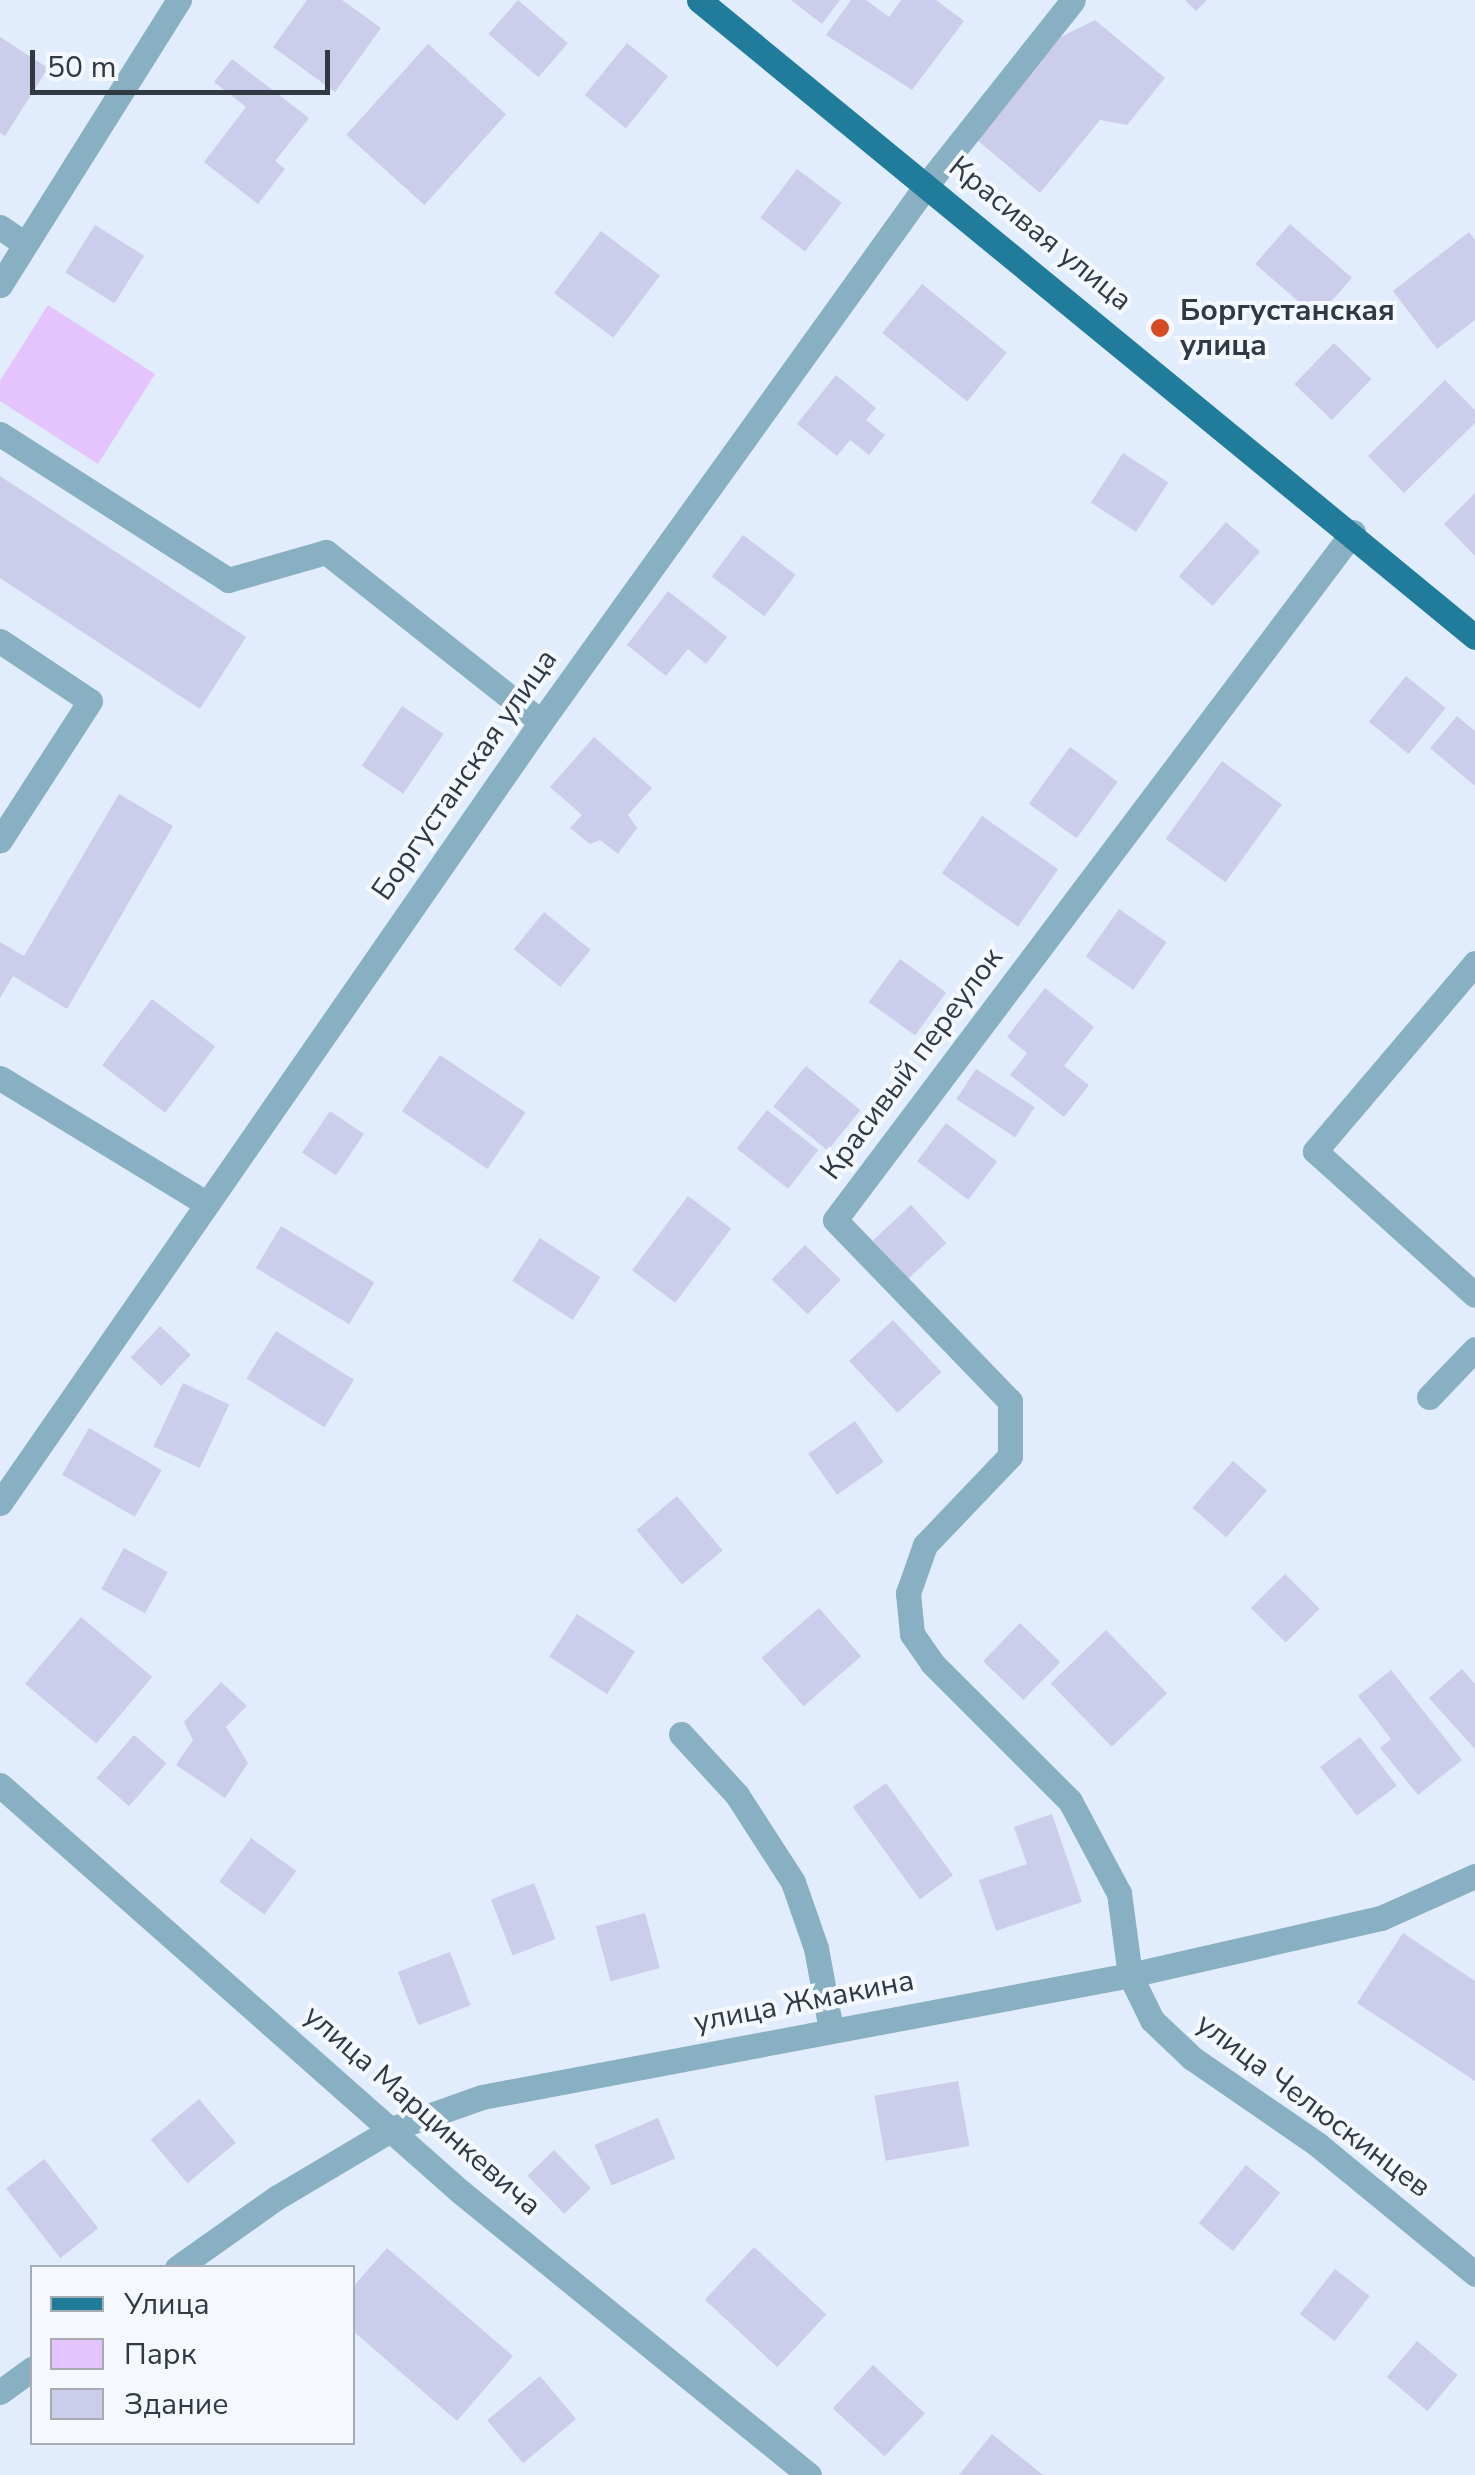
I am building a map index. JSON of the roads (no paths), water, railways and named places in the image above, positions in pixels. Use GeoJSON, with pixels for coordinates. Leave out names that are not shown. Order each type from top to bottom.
{"type":"FeatureCollection","features":[{"type":"Feature","properties":{"kind":"main road","name":"Красивая улица"},"geometry":{"type":"LineString","coordinates":[[700,0],[1353,532],[1475,637]]}},
{"type":"Feature","properties":{"kind":"street"},"geometry":{"type":"LineString","coordinates":[[0,286],[179,0]]}},
{"type":"Feature","properties":{"kind":"street","name":"Боргустанская улица"},"geometry":{"type":"LineString","coordinates":[[0,1503],[540,722],[928,183],[1073,0]]}},
{"type":"Feature","properties":{"kind":"street"},"geometry":{"type":"LineString","coordinates":[[0,227],[25,244]]}},
{"type":"Feature","properties":{"kind":"street"},"geometry":{"type":"LineString","coordinates":[[0,434],[228,580],[326,552],[540,722]]}},
{"type":"Feature","properties":{"kind":"street","name":"Красивый переулок"},"geometry":{"type":"LineString","coordinates":[[1130,1975],[1119,1893],[1070,1801],[932,1663],[912,1634],[908,1593],[925,1545],[1010,1456],[1010,1401],[835,1220],[1353,532]]}},
{"type":"Feature","properties":{"kind":"street"},"geometry":{"type":"LineString","coordinates":[[0,641],[90,700],[0,840]]}},
{"type":"Feature","properties":{"kind":"street"},"geometry":{"type":"LineString","coordinates":[[1470,979],[1315,1151],[1475,1296]]}},
{"type":"Feature","properties":{"kind":"street"},"geometry":{"type":"LineString","coordinates":[[0,1078],[207,1204]]}},
{"type":"Feature","properties":{"kind":"street"},"geometry":{"type":"LineString","coordinates":[[1429,1396],[1475,1349]]}},
{"type":"Feature","properties":{"kind":"street"},"geometry":{"type":"LineString","coordinates":[[681,1734],[737,1795],[793,1882],[816,1948],[831,2030]]}},
{"type":"Feature","properties":{"kind":"street","name":"улица Марцинкевича"},"geometry":{"type":"LineString","coordinates":[[0,1785],[394,2128],[462,2192],[809,2475]]}},
{"type":"Feature","properties":{"kind":"street","name":"улица Жмакина"},"geometry":{"type":"LineString","coordinates":[[181,2265],[276,2198],[394,2128],[482,2096],[1130,1975],[1381,1918],[1475,1876]]}},
{"type":"Feature","properties":{"kind":"street","name":"улица Челюскинцев"},"geometry":{"type":"LineString","coordinates":[[1130,1975],[1152,2020],[1192,2058],[1317,2144],[1475,2274]]}},
{"type":"Feature","properties":{"kind":"street"},"geometry":{"type":"LineString","coordinates":[[0,2392],[30,2370]]}},
{"type":"Feature","properties":{"kind":"place","name":"Боргустанская улица"},"geometry":{"type":"Point","coordinates":[1160,328]}}]}
